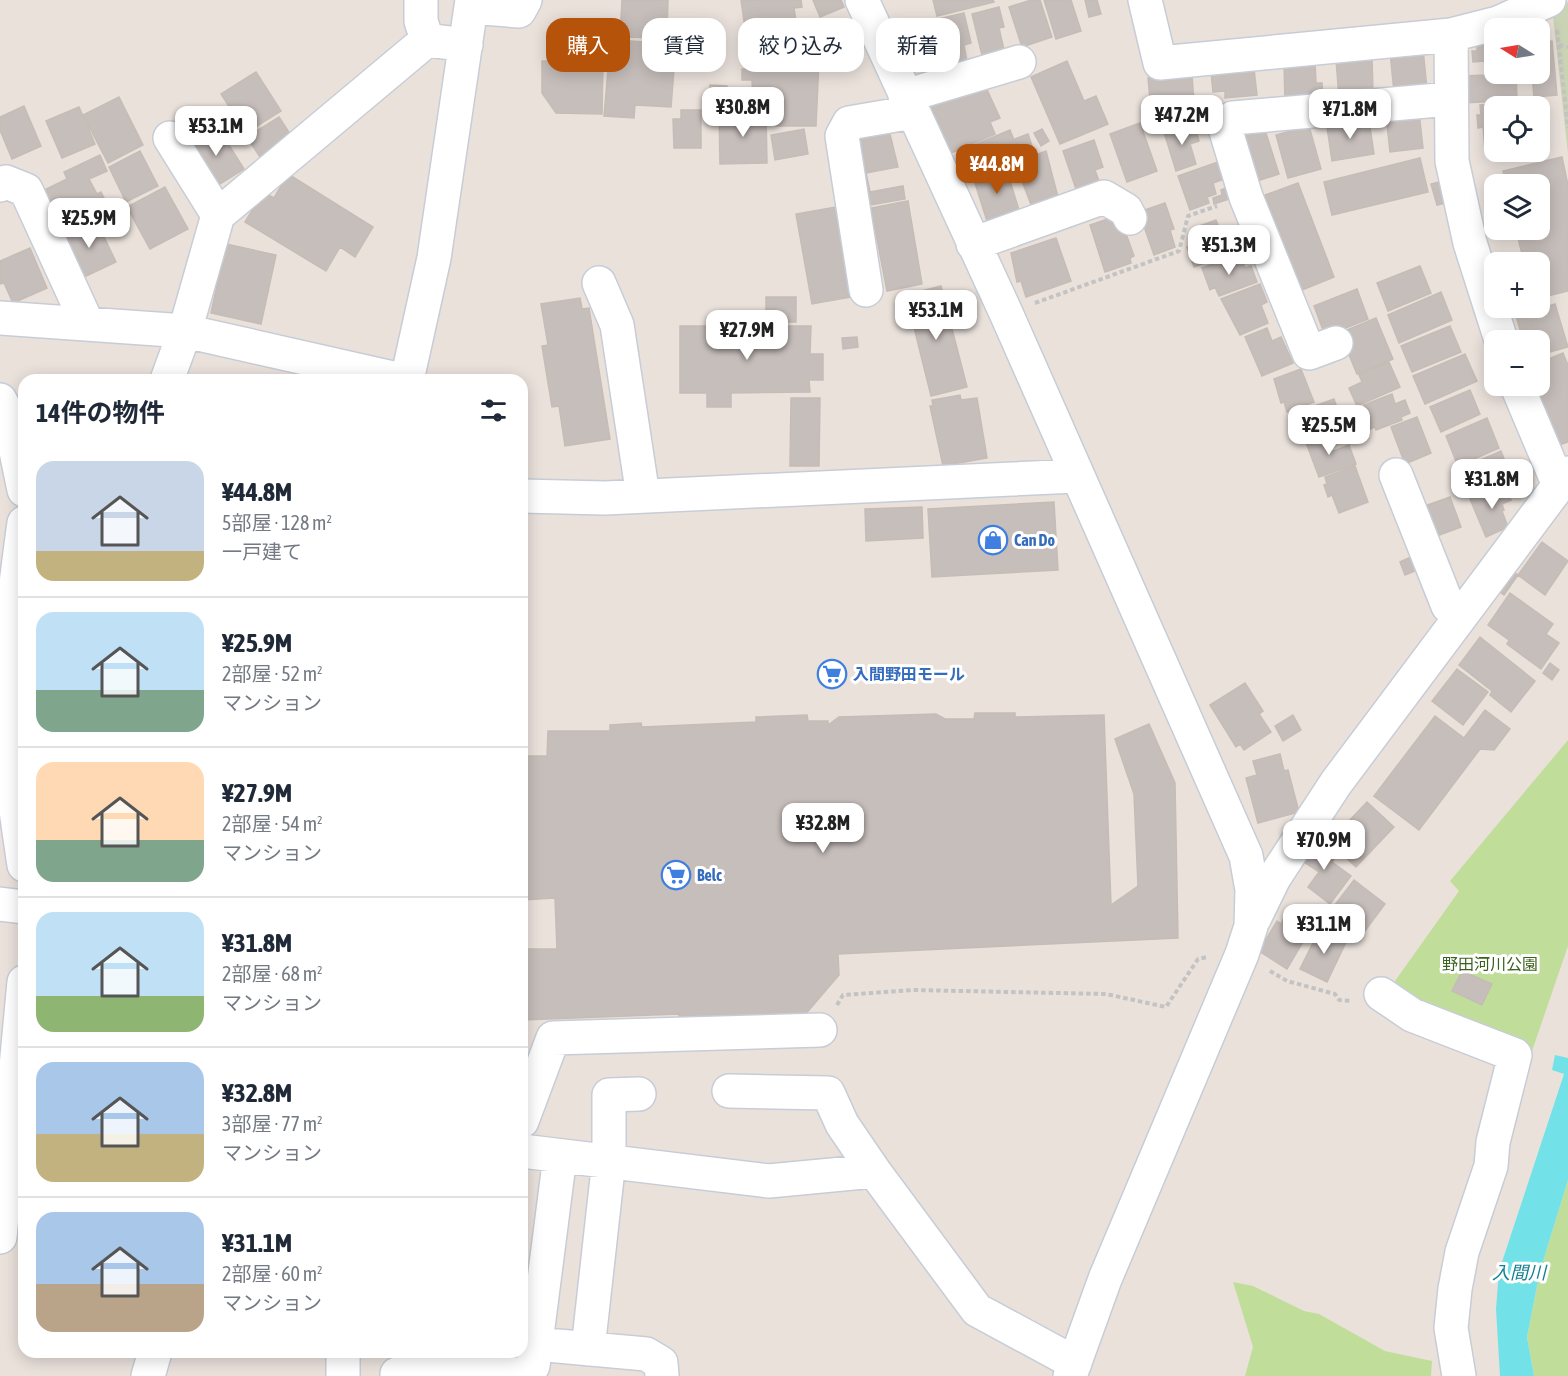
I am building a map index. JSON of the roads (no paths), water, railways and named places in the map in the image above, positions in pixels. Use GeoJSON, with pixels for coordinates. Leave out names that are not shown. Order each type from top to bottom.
{"type":"FeatureCollection","features":[{"type":"Feature","properties":{"kind":"street"},"geometry":{"type":"LineString","coordinates":[[421,0],[421,21],[427,40]]}},
{"type":"Feature","properties":{"kind":"street"},"geometry":{"type":"LineString","coordinates":[[406,374],[434,258],[471,3],[519,10],[525,0]]}},
{"type":"Feature","properties":{"kind":"street"},"geometry":{"type":"LineString","coordinates":[[862,0],[1006,314],[1246,856],[1252,890],[1246,940]]}},
{"type":"Feature","properties":{"kind":"street"},"geometry":{"type":"LineString","coordinates":[[1145,0],[1160,63],[1452,35],[1498,23],[1553,13]]}},
{"type":"Feature","properties":{"kind":"street"},"geometry":{"type":"LineString","coordinates":[[1452,35],[1450,99],[1452,161],[1470,243],[1498,330]]}},
{"type":"Feature","properties":{"kind":"street"},"geometry":{"type":"LineString","coordinates":[[169,374],[185,331],[218,215],[427,40],[466,45]]}},
{"type":"Feature","properties":{"kind":"street"},"geometry":{"type":"LineString","coordinates":[[866,290],[842,136],[849,123],[909,104],[1019,62]]}},
{"type":"Feature","properties":{"kind":"street"},"geometry":{"type":"LineString","coordinates":[[1336,343],[1309,353],[1246,197],[1225,128],[1233,118],[1450,99]]}},
{"type":"Feature","properties":{"kind":"street"},"geometry":{"type":"LineString","coordinates":[[170,138],[218,215]]}},
{"type":"Feature","properties":{"kind":"street"},"geometry":{"type":"LineString","coordinates":[[0,185],[6,182],[26,190],[87,323]]}},
{"type":"Feature","properties":{"kind":"street"},"geometry":{"type":"LineString","coordinates":[[973,243],[1104,197],[1126,210],[1130,218]]}},
{"type":"Feature","properties":{"kind":"street"},"geometry":{"type":"LineString","coordinates":[[599,283],[617,325],[643,496]]}},
{"type":"Feature","properties":{"kind":"street"},"geometry":{"type":"LineString","coordinates":[[0,318],[185,331],[378,374]]}},
{"type":"Feature","properties":{"kind":"street"},"geometry":{"type":"LineString","coordinates":[[729,1090],[828,1094],[842,1124],[874,1171],[977,1310],[1073,1370],[1105,1279],[1274,878],[1336,783],[1563,478],[1522,396]]}},
{"type":"Feature","properties":{"kind":"street"},"geometry":{"type":"LineString","coordinates":[[0,400],[9,417],[18,461]]}},
{"type":"Feature","properties":{"kind":"street"},"geometry":{"type":"LineString","coordinates":[[1396,475],[1448,606],[1461,616]]}},
{"type":"Feature","properties":{"kind":"street"},"geometry":{"type":"LineString","coordinates":[[528,496],[643,496],[1076,476]]}},
{"type":"Feature","properties":{"kind":"street"},"geometry":{"type":"LineString","coordinates":[[18,551],[14,570],[8,701],[12,788],[18,826]]}},
{"type":"Feature","properties":{"kind":"street"},"geometry":{"type":"LineString","coordinates":[[0,904],[18,906]]}},
{"type":"Feature","properties":{"kind":"street"},"geometry":{"type":"LineString","coordinates":[[1381,994],[1412,1015],[1515,1055],[1493,1142],[1491,1166],[1462,1252],[1455,1289],[1451,1328],[1459,1376]]}},
{"type":"Feature","properties":{"kind":"street"},"geometry":{"type":"LineString","coordinates":[[0,1237],[7,1083],[18,1018]]}},
{"type":"Feature","properties":{"kind":"street"},"geometry":{"type":"LineString","coordinates":[[528,1105],[553,1038],[820,1030]]}},
{"type":"Feature","properties":{"kind":"street"},"geometry":{"type":"LineString","coordinates":[[588,1349],[609,1160],[609,1095],[639,1094]]}},
{"type":"Feature","properties":{"kind":"street"},"geometry":{"type":"LineString","coordinates":[[528,1151],[769,1181],[874,1171]]}},
{"type":"Feature","properties":{"kind":"street"},"geometry":{"type":"LineString","coordinates":[[397,1374],[525,1374],[533,1366],[560,1156]]}},
{"type":"Feature","properties":{"kind":"street"},"geometry":{"type":"LineString","coordinates":[[536,1344],[646,1354],[661,1363],[662,1376]]}},
{"type":"Feature","properties":{"kind":"street"},"geometry":{"type":"LineString","coordinates":[[148,1376],[153,1358]]}},
{"type":"Feature","properties":{"kind":"street"},"geometry":{"type":"LineString","coordinates":[[343,1358],[343,1376]]}},
{"type":"Feature","properties":{"kind":"water","name":"入間川"},"geometry":{"type":"Polygon","coordinates":[[[1555,1055],[1568,1058],[1568,1180],[1540,1271],[1527,1337],[1534,1376],[1500,1376],[1496,1309],[1499,1271],[1564,1074],[1552,1070],[1555,1055]]]}},
{"type":"Feature","properties":{"kind":"place","name":"Can Do"},"geometry":{"type":"Point","coordinates":[993,540]}},
{"type":"Feature","properties":{"kind":"place","name":"入間野田モール"},"geometry":{"type":"Point","coordinates":[832,674]}},
{"type":"Feature","properties":{"kind":"place","name":"Belc"},"geometry":{"type":"Point","coordinates":[676,875]}},
{"type":"Feature","properties":{"kind":"park label","name":"野田河川公園"},"geometry":{"type":"Point","coordinates":[1490,964]}}]}
